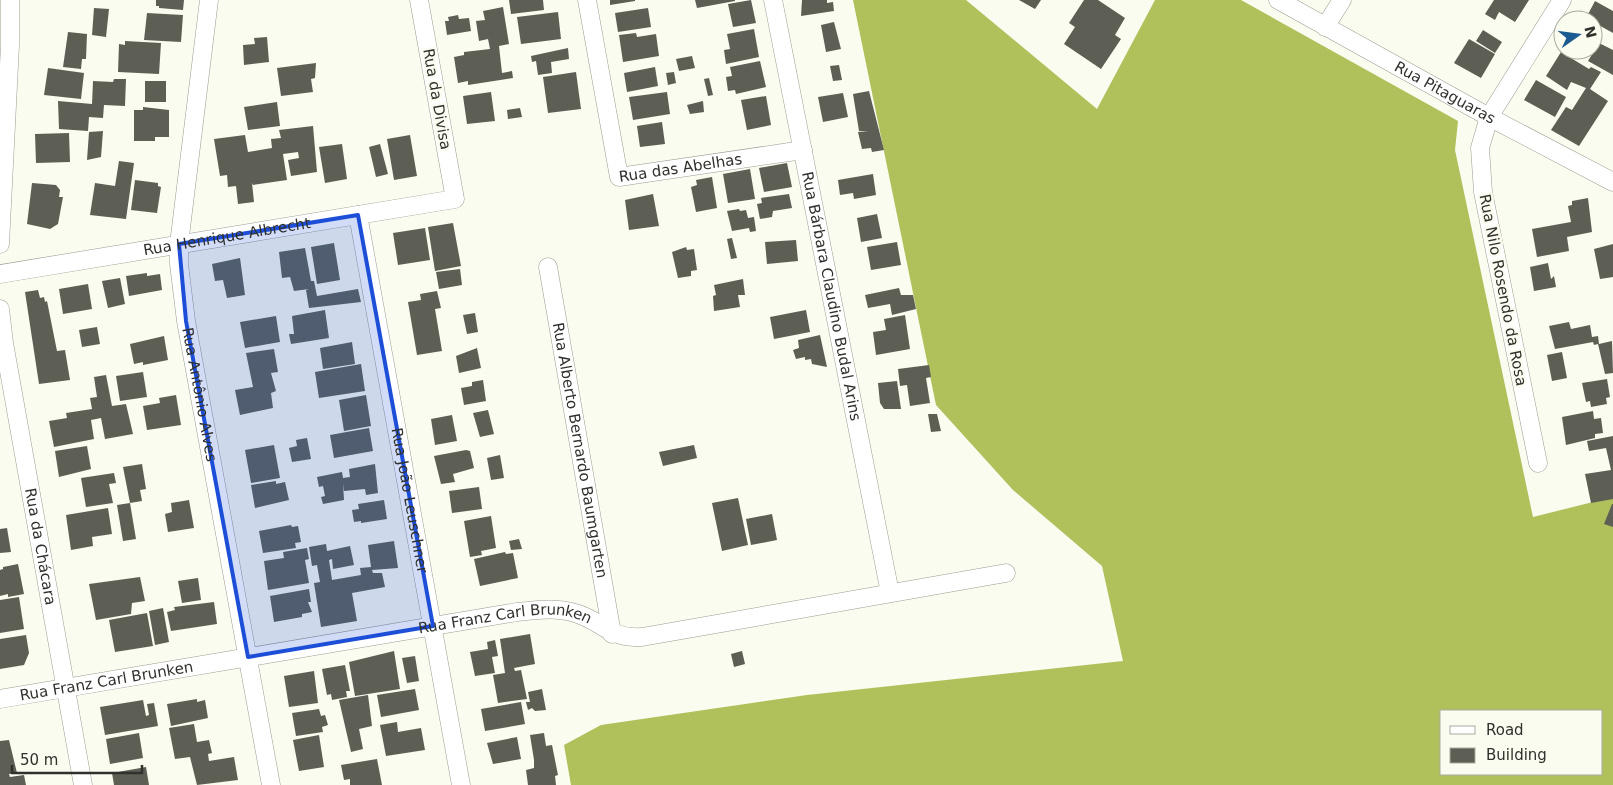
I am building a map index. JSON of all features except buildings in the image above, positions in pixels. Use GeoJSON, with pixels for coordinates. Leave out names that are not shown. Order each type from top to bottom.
{"type":"FeatureCollection","features":[{"type":"Feature","properties":{"kind":"street"},"geometry":{"type":"LineString","coordinates":[[0,244],[10,45],[10,0]]}},
{"type":"Feature","properties":{"kind":"street","name":"Rua Antônio Alves"},"geometry":{"type":"LineString","coordinates":[[209,0],[209,17],[179,264],[186,321],[271,785]]}},
{"type":"Feature","properties":{"kind":"street","name":"Rua da Divisa"},"geometry":{"type":"LineString","coordinates":[[419,0],[455,199]]}},
{"type":"Feature","properties":{"kind":"street","name":"Rua das Abelhas"},"geometry":{"type":"LineString","coordinates":[[587,0],[618,177],[802,150]]}},
{"type":"Feature","properties":{"kind":"street","name":"Rua Bárbara Claudino Budal Arins"},"geometry":{"type":"LineString","coordinates":[[773,0],[890,594]]}},
{"type":"Feature","properties":{"kind":"street","name":"Rua Pitaguaras"},"geometry":{"type":"LineString","coordinates":[[1278,0],[1489,118],[1613,182]]}},
{"type":"Feature","properties":{"kind":"street"},"geometry":{"type":"LineString","coordinates":[[1325,27],[1342,0]]}},
{"type":"Feature","properties":{"kind":"street","name":"Rua Nilo Rosendo da Rosa"},"geometry":{"type":"LineString","coordinates":[[1538,464],[1480,175],[1480,148],[1489,118],[1562,0]]}},
{"type":"Feature","properties":{"kind":"street","name":"Rua Henrique Albrecht"},"geometry":{"type":"LineString","coordinates":[[0,274],[455,199]]}},
{"type":"Feature","properties":{"kind":"street","name":"Rua João Leuschner"},"geometry":{"type":"LineString","coordinates":[[358,215],[461,785]]}},
{"type":"Feature","properties":{"kind":"street","name":"Rua Alberto Bernardo Baumgarten"},"geometry":{"type":"LineString","coordinates":[[548,267],[612,634]]}},
{"type":"Feature","properties":{"kind":"street","name":"Rua da Chácara"},"geometry":{"type":"LineString","coordinates":[[0,309],[4,343],[83,785]]}},
{"type":"Feature","properties":{"kind":"street","name":"Rua Franz Carl Brunken"},"geometry":{"type":"LineString","coordinates":[[0,699],[517,612],[557,609],[589,619],[612,634],[626,638],[642,637],[1006,573]]}},
{"type":"Feature","properties":{"kind":"highlighted area"},"geometry":{"type":"Polygon","coordinates":[[[358,215],[433,626],[248,657],[186,321],[179,244],[358,215]]]}},
{"type":"Feature","properties":{"kind":"green space"},"geometry":{"type":"Polygon","coordinates":[[[853,0],[966,0],[1097,109],[1155,0],[1241,0],[1458,121],[1455,150],[1533,517],[1613,497],[1613,785],[571,785],[564,745],[601,725],[807,695],[1123,661],[1102,566],[1013,490],[936,405],[853,0]]]}}]}
